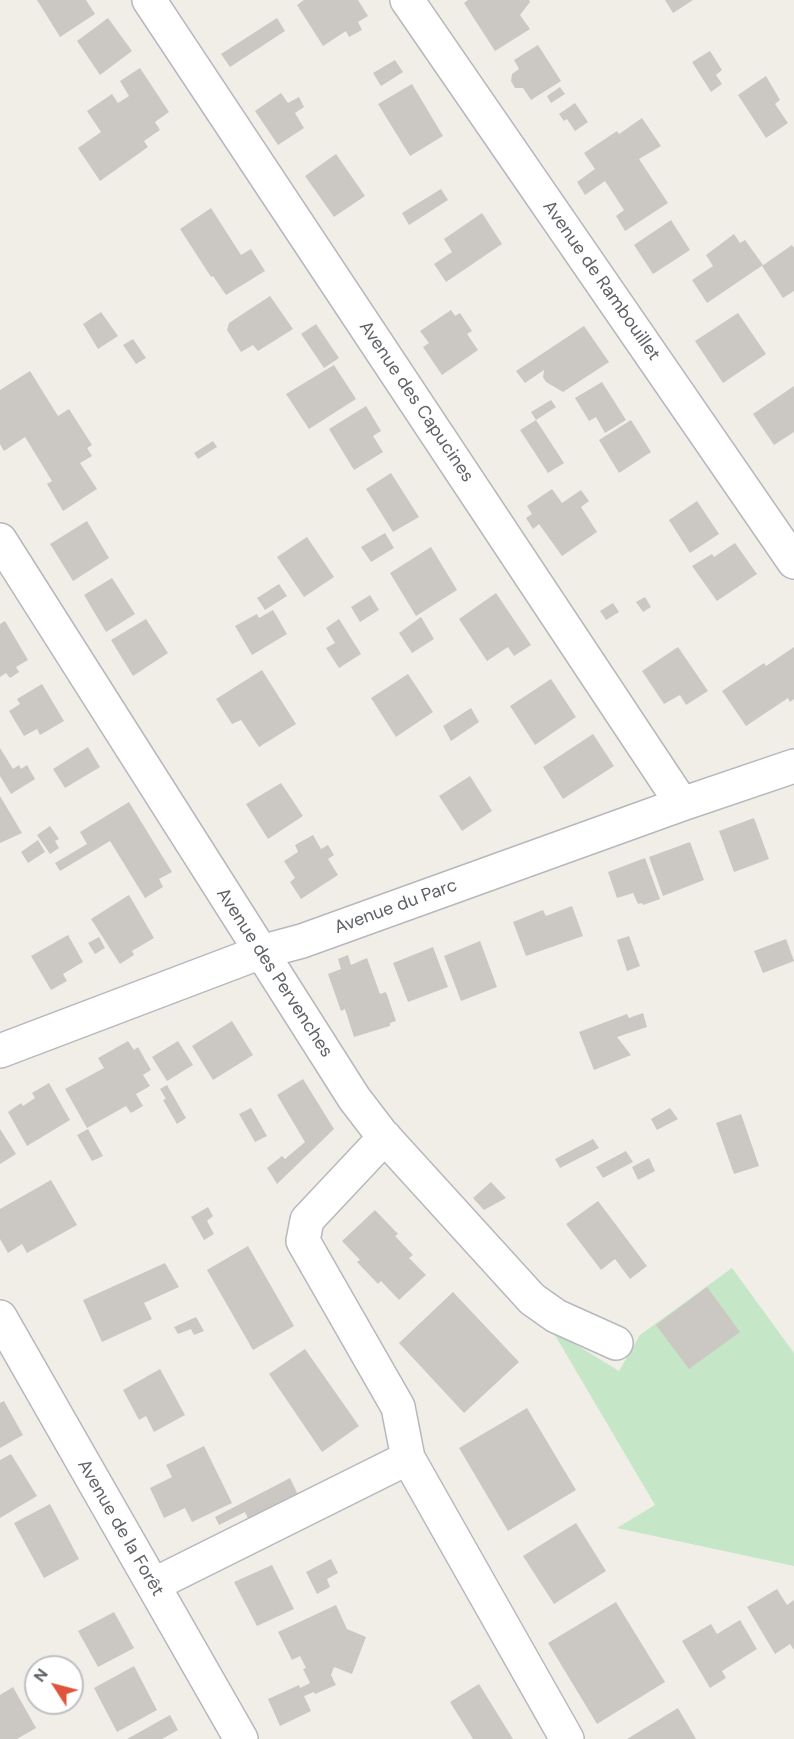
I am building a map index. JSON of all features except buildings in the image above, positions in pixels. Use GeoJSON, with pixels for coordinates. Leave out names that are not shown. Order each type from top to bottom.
{"type":"FeatureCollection","features":[{"type":"Feature","properties":{"kind":"street","name":"Avenue des Capucines"},"geometry":{"type":"LineString","coordinates":[[149,0],[682,804]]}},
{"type":"Feature","properties":{"kind":"street","name":"Avenue de Rambouillet"},"geometry":{"type":"LineString","coordinates":[[407,0],[794,562]]}},
{"type":"Feature","properties":{"kind":"street","name":"Avenue des Pervenches"},"geometry":{"type":"LineString","coordinates":[[0,540],[354,1098],[385,1137],[532,1299],[556,1316],[616,1343]]}},
{"type":"Feature","properties":{"kind":"street","name":"Avenue du Parc"},"geometry":{"type":"LineString","coordinates":[[0,1051],[261,952],[302,941],[794,766]]}},
{"type":"Feature","properties":{"kind":"street"},"geometry":{"type":"LineString","coordinates":[[385,1137],[307,1220],[303,1241],[398,1407],[408,1458],[567,1739]]}},
{"type":"Feature","properties":{"kind":"street","name":"Avenue de la Forêt"},"geometry":{"type":"LineString","coordinates":[[0,1317],[240,1739]]}},
{"type":"Feature","properties":{"kind":"street"},"geometry":{"type":"LineString","coordinates":[[153,1585],[408,1458]]}},
{"type":"Feature","properties":{"kind":"green space"},"geometry":{"type":"Polygon","coordinates":[[[732,1268],[794,1353],[794,1566],[617,1528],[655,1505],[552,1330],[619,1371],[640,1335],[732,1268]]]}}]}
